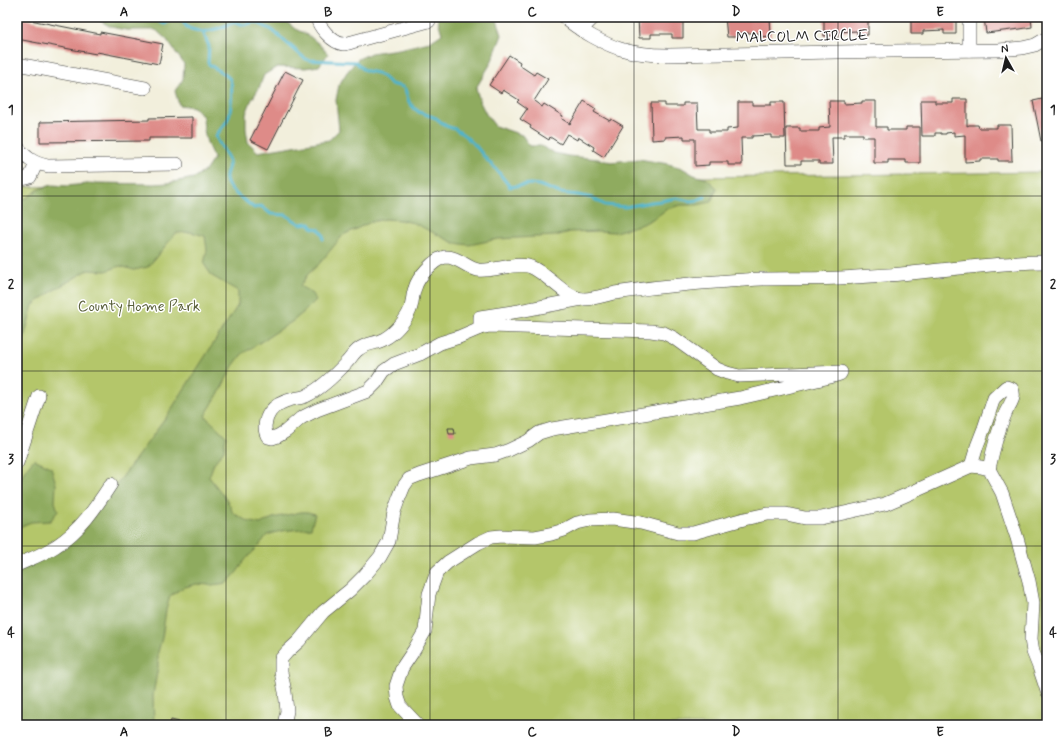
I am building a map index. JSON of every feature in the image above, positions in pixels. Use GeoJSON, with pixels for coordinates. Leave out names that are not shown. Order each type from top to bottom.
{"type":"FeatureCollection","features":[{"type":"Feature","properties":{"kind":"street"},"geometry":{"type":"LineString","coordinates":[[317,17],[318,22],[324,30],[332,38],[342,44],[429,21]]}},
{"type":"Feature","properties":{"kind":"street","name":"MALCOLM CIRCLE"},"geometry":{"type":"LineString","coordinates":[[564,17],[581,30],[605,42],[623,50],[644,54],[675,55],[1022,48],[1035,45],[1047,38]]}},
{"type":"Feature","properties":{"kind":"street"},"geometry":{"type":"LineString","coordinates":[[581,30],[594,17]]}},
{"type":"Feature","properties":{"kind":"street"},"geometry":{"type":"LineString","coordinates":[[969,17],[969,50]]}},
{"type":"Feature","properties":{"kind":"street"},"geometry":{"type":"LineString","coordinates":[[17,64],[145,88]]}},
{"type":"Feature","properties":{"kind":"street"},"geometry":{"type":"LineString","coordinates":[[17,147],[24,155],[36,164],[48,166],[177,164]]}},
{"type":"Feature","properties":{"kind":"street"},"geometry":{"type":"LineString","coordinates":[[17,175],[22,179],[30,177],[36,164]]}},
{"type":"Feature","properties":{"kind":"street"},"geometry":{"type":"LineString","coordinates":[[284,725],[287,711],[281,672],[281,659],[300,641],[323,612],[350,590],[365,575],[380,556],[388,541],[394,512],[399,498],[409,479],[471,458],[509,450],[528,441],[539,433],[552,429],[740,398],[830,377],[840,374],[841,372],[739,376],[717,369],[674,338],[664,333],[651,331],[490,326],[480,328],[440,343],[420,354],[394,364],[384,371],[376,383],[368,391],[317,410],[301,418],[278,436],[272,438],[268,437],[265,433],[265,427],[269,414],[275,407],[282,402],[304,397],[330,380],[358,349],[367,344],[384,339],[395,331],[404,320],[410,309],[418,280],[427,269],[445,257],[455,259],[476,270],[528,266],[538,270],[572,296],[583,299]]}},
{"type":"Feature","properties":{"kind":"street"},"geometry":{"type":"LineString","coordinates":[[480,328],[480,317],[613,293],[664,286],[762,279],[851,278],[999,264],[1047,262]]}},
{"type":"Feature","properties":{"kind":"street"},"geometry":{"type":"LineString","coordinates":[[971,466],[994,398],[1006,387],[1012,389],[1014,393],[1013,400],[1006,412],[994,442],[989,469],[1002,493],[1029,581],[1033,603],[1031,639],[1033,652],[1047,691]]}},
{"type":"Feature","properties":{"kind":"street"},"geometry":{"type":"LineString","coordinates":[[17,463],[39,396]]}},
{"type":"Feature","properties":{"kind":"street"},"geometry":{"type":"LineString","coordinates":[[418,725],[400,706],[396,686],[402,668],[424,631],[430,594],[437,572],[448,562],[478,543],[491,537],[536,537],[564,530],[577,523],[590,520],[613,519],[641,523],[678,533],[693,533],[767,514],[786,514],[805,518],[821,518],[885,504],[971,466],[981,466],[989,469]]}},
{"type":"Feature","properties":{"kind":"street"},"geometry":{"type":"LineString","coordinates":[[17,566],[56,546],[68,537],[82,524],[111,484]]}},
{"type":"Feature","properties":{"kind":"green space"},"geometry":{"type":"Polygon","coordinates":[[[94,17],[281,17],[295,29],[308,35],[319,44],[328,54],[319,66],[305,68],[277,67],[264,75],[246,114],[248,142],[258,152],[329,140],[339,130],[336,100],[339,85],[347,72],[358,59],[371,53],[430,42],[442,34],[437,17],[496,17],[502,35],[491,63],[476,88],[480,102],[486,114],[495,126],[522,135],[530,146],[541,146],[554,153],[611,162],[639,159],[668,164],[682,168],[694,175],[707,179],[717,188],[711,202],[697,205],[681,205],[667,209],[643,224],[615,232],[570,232],[555,236],[498,239],[469,245],[454,243],[414,223],[385,219],[371,222],[343,235],[319,264],[308,274],[300,286],[311,293],[316,300],[293,321],[242,354],[233,366],[205,416],[226,436],[224,450],[214,463],[209,477],[227,500],[233,513],[247,521],[260,524],[273,518],[307,512],[315,514],[311,528],[281,531],[267,535],[227,583],[212,585],[196,584],[182,588],[170,596],[158,652],[158,667],[153,695],[154,725],[17,725],[17,572],[27,564],[79,536],[167,416],[238,305],[238,291],[212,276],[204,264],[207,250],[205,236],[191,232],[176,233],[148,267],[134,270],[120,266],[106,271],[88,270],[54,290],[33,305],[17,363],[17,200],[27,198],[39,189],[52,185],[67,186],[96,183],[154,184],[194,178],[206,170],[214,158],[206,139],[203,117],[194,107],[179,105],[175,91],[183,79],[184,64],[167,40],[156,30],[126,30],[111,27],[94,17]]]}},
{"type":"Feature","properties":{"kind":"green space","name":"County Home Park"},"geometry":{"type":"Polygon","coordinates":[[[1047,172],[1047,725],[17,725],[17,187],[1047,172]]]}},
{"type":"Feature","properties":{"kind":"green space"},"geometry":{"type":"Polygon","coordinates":[[[34,459],[51,467],[56,484],[55,502],[58,511],[50,521],[31,522],[17,528],[17,487],[25,470],[34,459]]]}},
{"type":"Feature","properties":{"kind":"building"},"geometry":{"type":"Polygon","coordinates":[[[638,17],[683,17],[683,38],[672,38],[672,34],[651,34],[651,38],[639,38],[638,17]]]}},
{"type":"Feature","properties":{"kind":"building"},"geometry":{"type":"Polygon","coordinates":[[[725,17],[770,17],[771,36],[759,37],[759,33],[737,33],[738,37],[727,37],[725,17]]]}},
{"type":"Feature","properties":{"kind":"building"},"geometry":{"type":"Polygon","coordinates":[[[824,17],[868,17],[868,35],[857,35],[857,31],[836,32],[836,35],[824,36],[824,17]]]}},
{"type":"Feature","properties":{"kind":"building"},"geometry":{"type":"Polygon","coordinates":[[[911,17],[956,17],[956,34],[944,34],[944,30],[923,31],[923,34],[911,34],[911,17]]]}},
{"type":"Feature","properties":{"kind":"building"},"geometry":{"type":"Polygon","coordinates":[[[984,17],[1031,17],[1032,27],[986,33],[984,17]]]}},
{"type":"Feature","properties":{"kind":"building"},"geometry":{"type":"Polygon","coordinates":[[[20,18],[100,34],[100,32],[163,44],[159,64],[17,39],[20,18]]]}},
{"type":"Feature","properties":{"kind":"building"},"geometry":{"type":"Polygon","coordinates":[[[509,55],[520,62],[519,65],[534,75],[536,72],[548,79],[534,101],[542,107],[544,104],[563,116],[562,119],[570,124],[584,101],[596,109],[594,112],[623,126],[604,157],[593,150],[594,147],[578,137],[577,140],[567,134],[561,144],[550,137],[549,140],[530,128],[531,126],[520,119],[527,109],[517,102],[519,100],[503,90],[501,93],[489,85],[509,55]]]}},
{"type":"Feature","properties":{"kind":"building"},"geometry":{"type":"Polygon","coordinates":[[[285,71],[303,80],[268,149],[250,140],[285,71]]]}},
{"type":"Feature","properties":{"kind":"building"},"geometry":{"type":"Polygon","coordinates":[[[1047,98],[1047,139],[1041,141],[1033,101],[1047,98]]]}},
{"type":"Feature","properties":{"kind":"building"},"geometry":{"type":"Polygon","coordinates":[[[953,99],[967,99],[967,126],[978,125],[979,128],[997,128],[997,125],[1011,125],[1012,161],[980,159],[980,161],[965,162],[965,135],[954,136],[954,132],[946,134],[935,133],[935,136],[922,136],[921,100],[935,100],[935,103],[953,103],[953,99]]]}},
{"type":"Feature","properties":{"kind":"building"},"geometry":{"type":"Polygon","coordinates":[[[829,101],[844,101],[844,104],[862,103],[862,101],[876,101],[876,127],[887,127],[887,130],[906,130],[906,127],[920,127],[920,163],[906,163],[906,160],[888,160],[888,163],[874,163],[874,137],[863,137],[863,134],[844,134],[844,137],[832,137],[833,164],[819,164],[819,161],[801,161],[801,164],[787,164],[786,128],[800,128],[800,131],[819,131],[819,128],[830,127],[829,101]]]}},
{"type":"Feature","properties":{"kind":"building"},"geometry":{"type":"Polygon","coordinates":[[[738,102],[752,102],[752,105],[771,105],[771,102],[784,102],[785,138],[771,138],[771,135],[741,138],[742,165],[728,165],[728,162],[709,162],[709,165],[695,166],[695,139],[684,139],[684,136],[665,137],[665,139],[652,140],[651,103],[665,103],[665,106],[683,106],[683,103],[697,103],[698,129],[709,129],[709,132],[727,132],[727,129],[738,128],[738,102]]]}},
{"type":"Feature","properties":{"kind":"building"},"geometry":{"type":"Polygon","coordinates":[[[192,117],[192,138],[149,138],[149,141],[40,142],[40,122],[149,120],[149,118],[192,117]]]}},
{"type":"Feature","properties":{"kind":"building"},"geometry":{"type":"Polygon","coordinates":[[[448,428],[454,428],[455,434],[449,434],[448,428]]]}},
{"type":"Feature","properties":{"kind":"building"},"geometry":{"type":"Polygon","coordinates":[[[171,720],[188,724],[188,725],[170,725],[171,720]]]}},
{"type":"Feature","properties":{"kind":"waterway"},"geometry":{"type":"LineString","coordinates":[[153,17],[165,24],[174,17]]}},
{"type":"Feature","properties":{"kind":"waterway"},"geometry":{"type":"LineString","coordinates":[[179,17],[187,27],[203,32],[220,28],[235,22],[244,25],[255,22],[272,30],[308,60],[356,62],[363,69],[377,73],[391,84],[403,87],[409,102],[419,112],[436,118],[446,126],[455,129],[464,135],[475,145],[510,187],[530,184],[539,185],[560,193],[592,198],[605,205],[625,207],[676,198],[690,201],[705,197]]}},
{"type":"Feature","properties":{"kind":"waterway"},"geometry":{"type":"LineString","coordinates":[[203,32],[209,46],[208,63],[231,81],[230,112],[226,123],[216,136],[229,161],[226,176],[228,186],[254,208],[261,206],[271,214],[286,215],[300,224],[309,223],[313,228],[319,229],[323,235],[323,239]]}}]}
